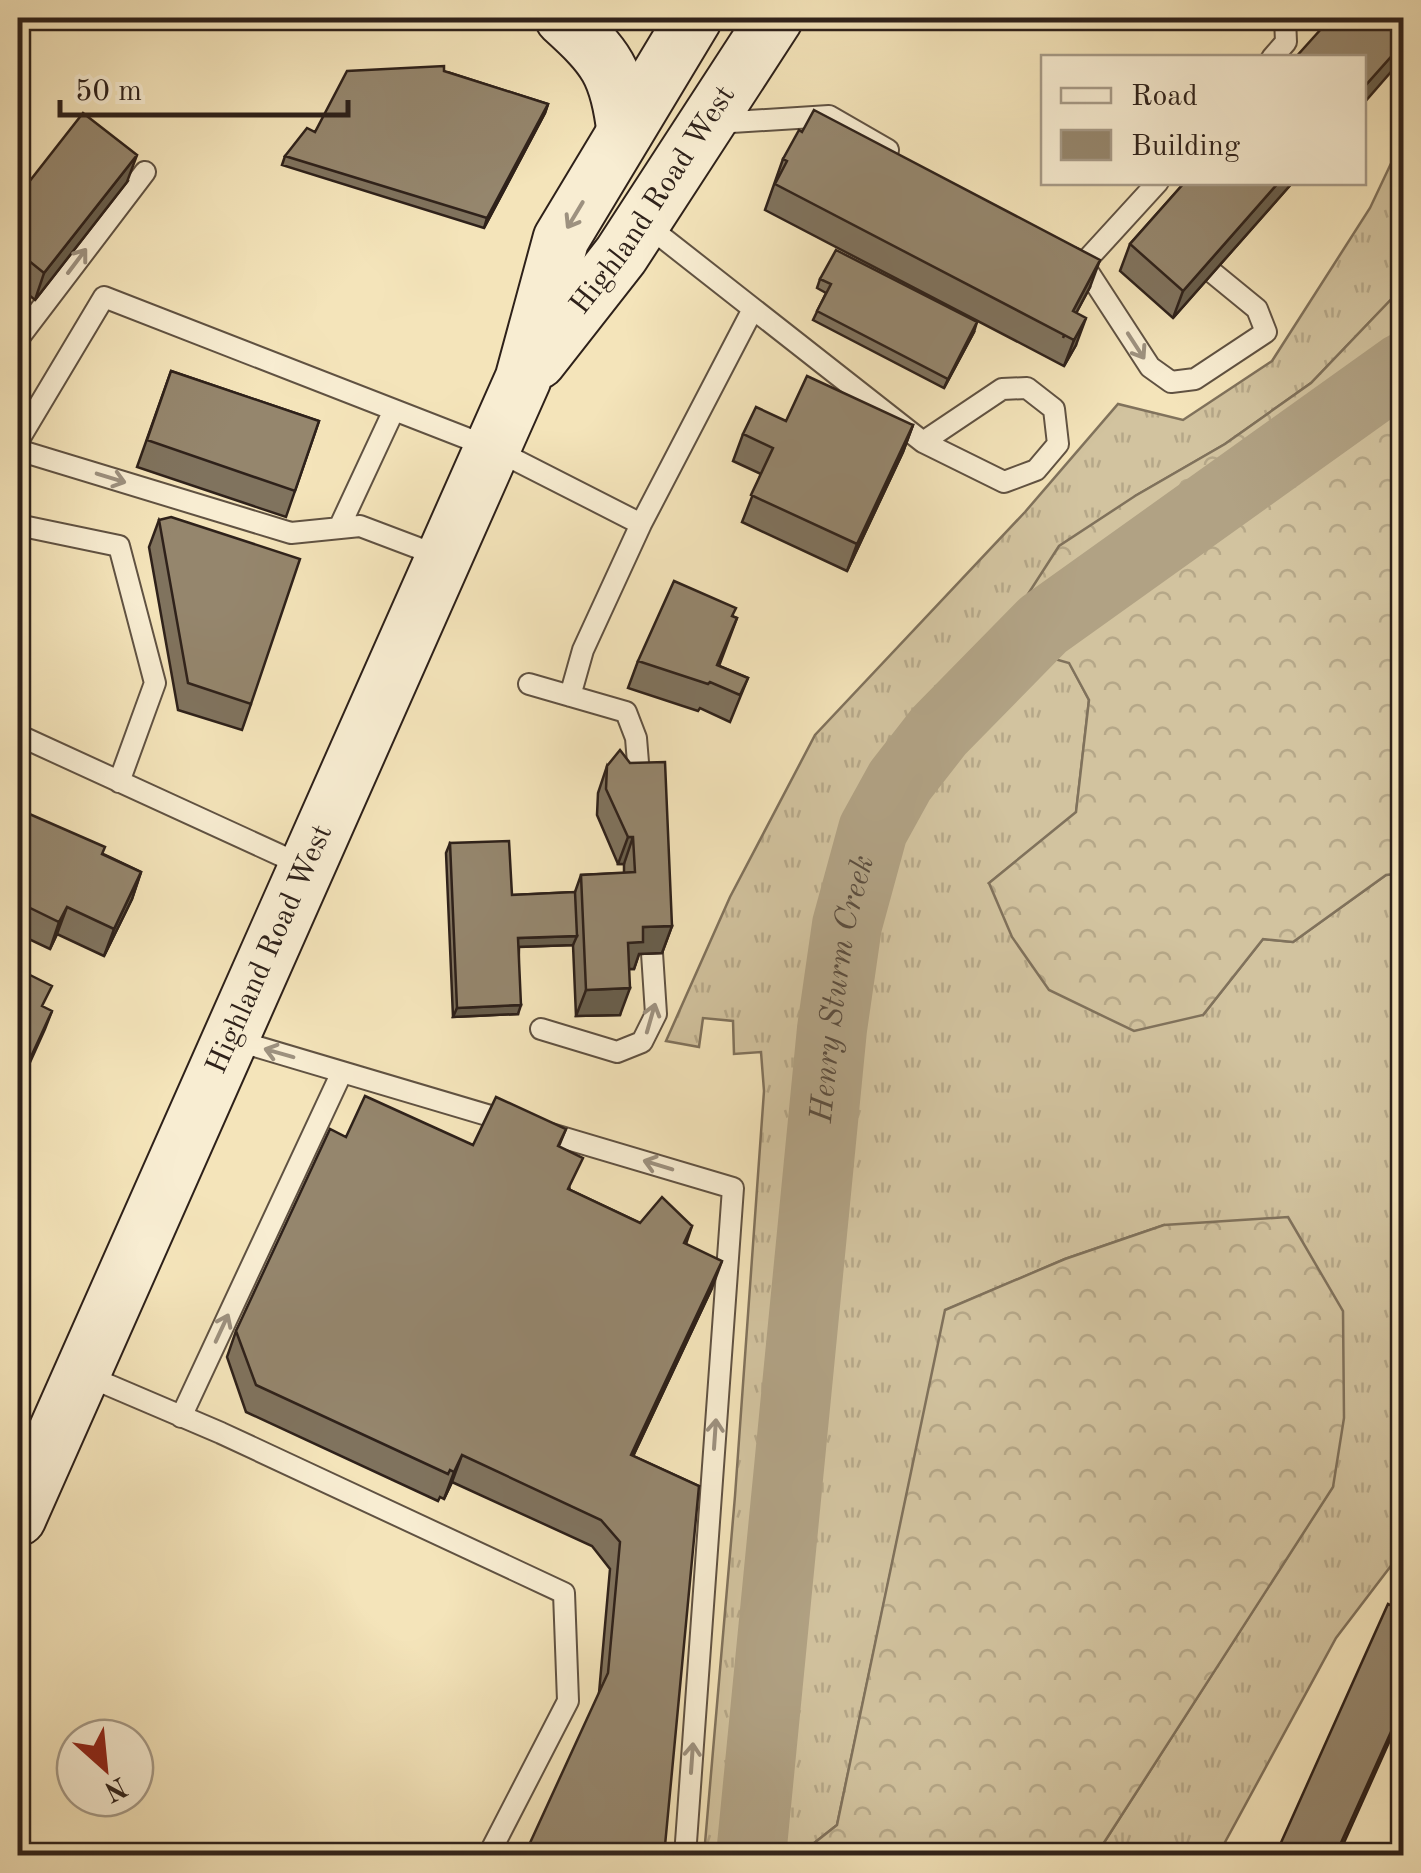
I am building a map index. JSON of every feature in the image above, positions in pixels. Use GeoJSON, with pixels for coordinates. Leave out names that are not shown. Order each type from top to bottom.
{"type":"FeatureCollection","features":[{"type":"Feature","properties":{"kind":"main road"},"geometry":{"type":"LineString","coordinates":[[562,18],[594,45],[612,70],[625,132]]}},
{"type":"Feature","properties":{"kind":"main road","name":"Highland Road West"},"geometry":{"type":"LineString","coordinates":[[18,1518],[37,1460],[83,1374],[523,379],[560,239],[694,18]]}},
{"type":"Feature","properties":{"kind":"main road","name":"Highland Road West"},"geometry":{"type":"LineString","coordinates":[[523,379],[643,223],[775,18]]}},
{"type":"Feature","properties":{"kind":"lane"},"geometry":{"type":"LineString","coordinates":[[1275,55],[1286,42],[1286,18]]}},
{"type":"Feature","properties":{"kind":"lane"},"geometry":{"type":"LineString","coordinates":[[705,124],[828,116],[914,166]]}},
{"type":"Feature","properties":{"kind":"lane"},"geometry":{"type":"LineString","coordinates":[[18,338],[145,172]]}},
{"type":"Feature","properties":{"kind":"lane"},"geometry":{"type":"LineString","coordinates":[[1083,264],[1139,214],[1156,185]]}},
{"type":"Feature","properties":{"kind":"lane"},"geometry":{"type":"LineString","coordinates":[[643,223],[923,442],[1004,482],[1036,470],[1058,444],[1054,409],[1027,388],[1002,390],[923,442]]}},
{"type":"Feature","properties":{"kind":"lane"},"geometry":{"type":"LineString","coordinates":[[1050,245],[1083,264],[1150,367],[1171,382],[1195,379],[1266,332],[1257,309],[1213,273]]}},
{"type":"Feature","properties":{"kind":"lane"},"geometry":{"type":"LineString","coordinates":[[18,440],[104,297],[492,448],[641,524]]}},
{"type":"Feature","properties":{"kind":"lane"},"geometry":{"type":"LineString","coordinates":[[570,696],[583,650],[641,524],[753,309]]}},
{"type":"Feature","properties":{"kind":"lane"},"geometry":{"type":"LineString","coordinates":[[339,528],[394,410]]}},
{"type":"Feature","properties":{"kind":"lane"},"geometry":{"type":"LineString","coordinates":[[18,450],[290,534],[360,526],[444,557]]}},
{"type":"Feature","properties":{"kind":"lane"},"geometry":{"type":"LineString","coordinates":[[18,525],[120,546],[155,683],[118,782]]}},
{"type":"Feature","properties":{"kind":"lane"},"geometry":{"type":"LineString","coordinates":[[529,684],[626,712],[636,738],[640,789]]}},
{"type":"Feature","properties":{"kind":"lane"},"geometry":{"type":"LineString","coordinates":[[18,735],[306,867]]}},
{"type":"Feature","properties":{"kind":"lane"},"geometry":{"type":"LineString","coordinates":[[541,1030],[617,1052],[642,1042],[656,1014],[652,953]]}},
{"type":"Feature","properties":{"kind":"lane"},"geometry":{"type":"LineString","coordinates":[[230,1039],[733,1188],[685,1856]]}},
{"type":"Feature","properties":{"kind":"lane"},"geometry":{"type":"LineString","coordinates":[[181,1416],[342,1072]]}},
{"type":"Feature","properties":{"kind":"lane"},"geometry":{"type":"LineString","coordinates":[[83,1374],[564,1593],[568,1702],[488,1856]]}},
{"type":"Feature","properties":{"kind":"green space"},"geometry":{"type":"Polygon","coordinates":[[[1403,138],[1403,287],[1311,383],[1225,444],[1135,496],[1069,662],[1089,700],[1076,813],[989,883],[1203,1015],[1263,939],[1293,942],[1386,875],[1403,873],[1403,1550],[1336,1638],[1218,1855],[1096,1855],[1333,1486],[1164,1225],[1065,1259],[946,1310],[837,1825],[799,1855],[704,1855],[764,1091],[761,1052],[734,1054],[733,1021],[703,1018],[699,1047],[666,1041],[730,897],[815,735],[1025,512],[1118,404],[1183,420],[1272,361],[1370,208],[1403,138]]]}},
{"type":"Feature","properties":{"kind":"green space"},"geometry":{"type":"Polygon","coordinates":[[[1403,287],[1403,873],[1386,875],[1293,942],[1263,939],[1203,1015],[1134,1031],[1049,990],[1012,937],[989,883],[1076,812],[1089,700],[1069,663],[1051,658],[1019,608],[1059,546],[1225,444],[1311,383],[1403,287]]]}},
{"type":"Feature","properties":{"kind":"green space"},"geometry":{"type":"Polygon","coordinates":[[[1288,1217],[1343,1311],[1344,1418],[1333,1487],[1096,1855],[799,1855],[837,1825],[945,1310],[1065,1259],[1164,1225],[1288,1217]]]}},
{"type":"Feature","properties":{"kind":"building"},"geometry":{"type":"Polygon","coordinates":[[[1331,18],[1380,18],[1404,38],[1366,85],[1366,55],[1298,55],[1331,18]]]}},
{"type":"Feature","properties":{"kind":"building"},"geometry":{"type":"Polygon","coordinates":[[[444,66],[444,71],[548,104],[487,218],[285,156],[307,128],[315,132],[347,71],[444,66]]]}},
{"type":"Feature","properties":{"kind":"building"},"geometry":{"type":"Polygon","coordinates":[[[814,110],[1100,260],[1073,311],[1086,318],[1074,340],[775,184],[787,161],[783,159],[814,110]]]}},
{"type":"Feature","properties":{"kind":"building"},"geometry":{"type":"Polygon","coordinates":[[[83,113],[137,155],[44,273],[18,252],[18,196],[83,113]]]}},
{"type":"Feature","properties":{"kind":"building"},"geometry":{"type":"Polygon","coordinates":[[[1182,185],[1276,185],[1183,291],[1130,244],[1182,185]]]}},
{"type":"Feature","properties":{"kind":"building"},"geometry":{"type":"Polygon","coordinates":[[[836,250],[977,322],[948,379],[817,311],[831,284],[820,279],[836,250]]]}},
{"type":"Feature","properties":{"kind":"building"},"geometry":{"type":"Polygon","coordinates":[[[171,371],[319,421],[295,491],[147,440],[171,371]]]}},
{"type":"Feature","properties":{"kind":"building"},"geometry":{"type":"Polygon","coordinates":[[[807,376],[913,425],[857,544],[751,495],[773,448],[743,434],[756,407],[786,421],[807,376]]]}},
{"type":"Feature","properties":{"kind":"building"},"geometry":{"type":"Polygon","coordinates":[[[171,517],[300,559],[251,704],[188,683],[159,520],[171,517]]]}},
{"type":"Feature","properties":{"kind":"building"},"geometry":{"type":"Polygon","coordinates":[[[674,581],[736,608],[732,616],[737,618],[717,665],[748,678],[740,695],[638,661],[674,581]]]}},
{"type":"Feature","properties":{"kind":"building"},"geometry":{"type":"Polygon","coordinates":[[[620,750],[630,763],[665,762],[672,926],[643,927],[643,942],[628,943],[630,988],[586,990],[581,875],[635,872],[633,837],[628,837],[606,789],[607,766],[620,750]]]}},
{"type":"Feature","properties":{"kind":"building"},"geometry":{"type":"Polygon","coordinates":[[[18,809],[105,847],[102,854],[141,872],[114,929],[67,907],[59,922],[18,902],[18,809]]]}},
{"type":"Feature","properties":{"kind":"building"},"geometry":{"type":"Polygon","coordinates":[[[509,841],[512,895],[575,892],[577,936],[518,938],[521,1005],[457,1008],[450,843],[509,841]]]}},
{"type":"Feature","properties":{"kind":"building"},"geometry":{"type":"Polygon","coordinates":[[[18,969],[52,986],[42,1006],[52,1011],[18,1085],[18,969]]]}},
{"type":"Feature","properties":{"kind":"building"},"geometry":{"type":"Polygon","coordinates":[[[365,1096],[473,1145],[496,1097],[566,1129],[558,1146],[583,1158],[568,1189],[640,1223],[662,1197],[692,1226],[684,1243],[722,1261],[631,1455],[699,1486],[664,1856],[524,1856],[608,1673],[620,1542],[601,1520],[462,1455],[454,1472],[450,1470],[448,1474],[256,1385],[236,1331],[330,1129],[346,1137],[365,1096]]]}},
{"type":"Feature","properties":{"kind":"building"},"geometry":{"type":"Polygon","coordinates":[[[1388,1604],[1404,1611],[1404,1703],[1335,1856],[1275,1856],[1388,1604]]]}},
{"type":"Feature","properties":{"kind":"waterway","name":"Henry Sturm Creek"},"geometry":{"type":"LineString","coordinates":[[751,1856],[832,1029],[847,925],[873,830],[900,781],[939,731],[1043,625],[1404,367]]}}]}
